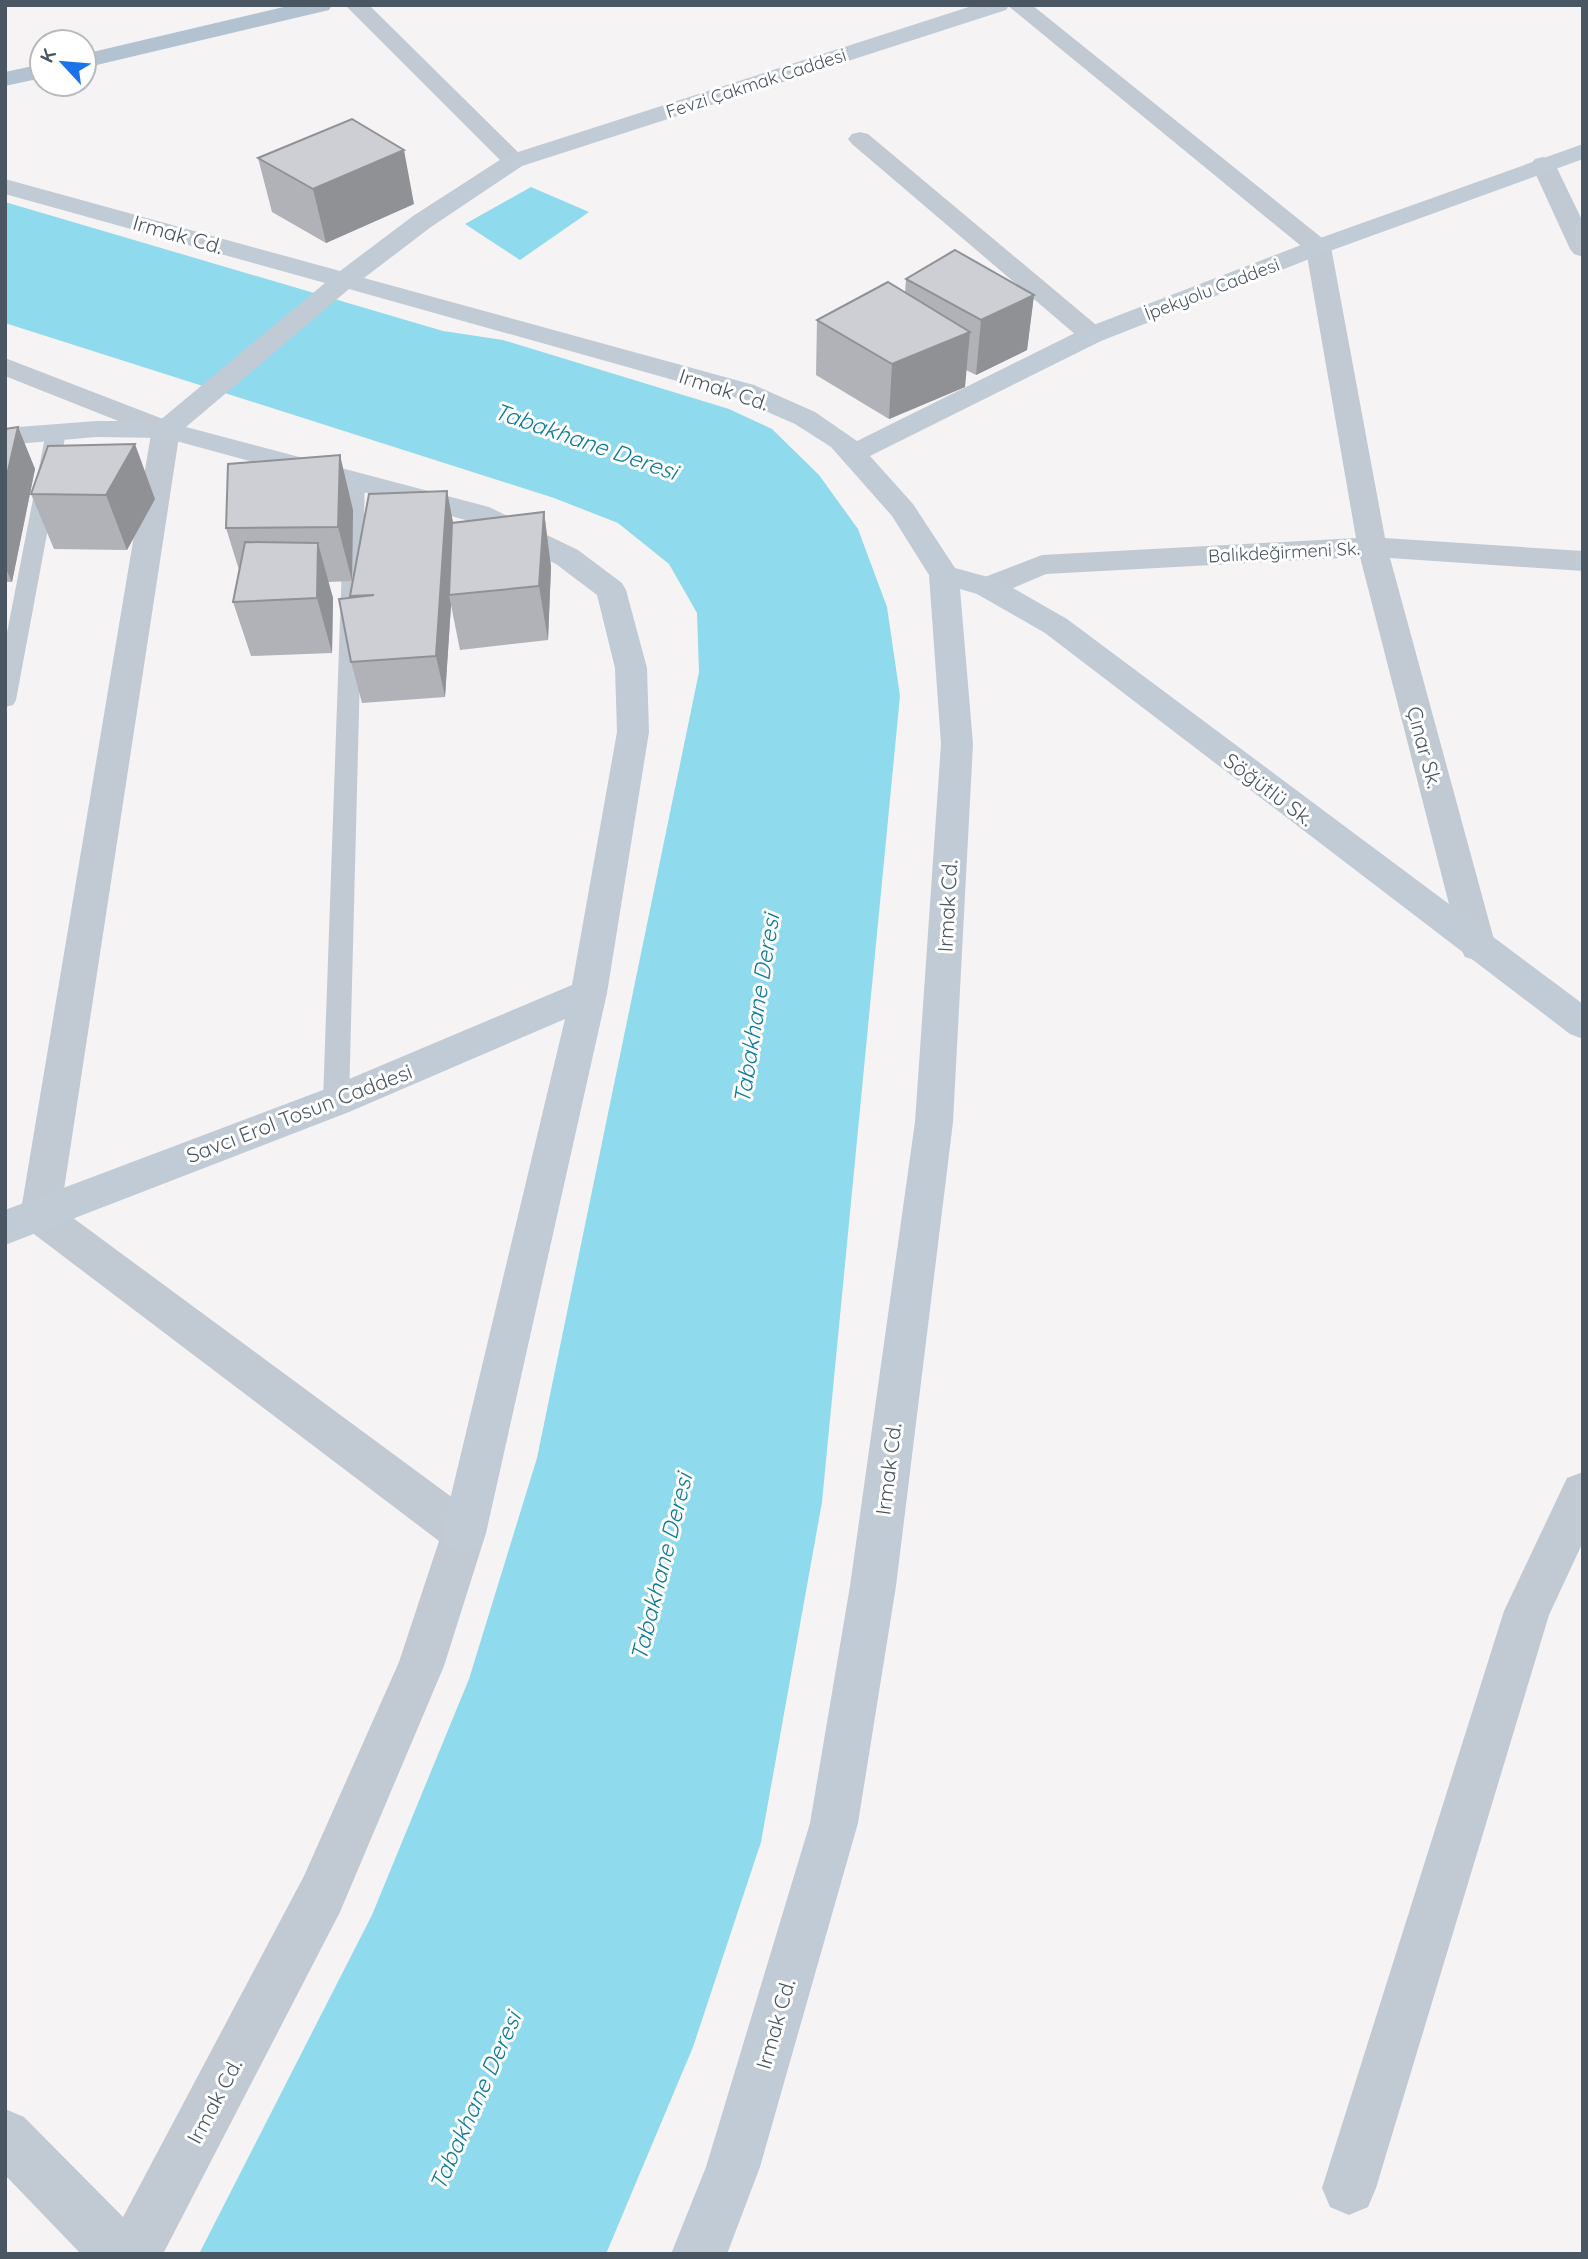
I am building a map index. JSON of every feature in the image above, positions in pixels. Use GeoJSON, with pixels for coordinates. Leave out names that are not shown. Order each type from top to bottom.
{"type":"FeatureCollection","features":[{"type":"Feature","properties":{"kind":"main road"},"geometry":{"type":"LineString","coordinates":[[98,47],[272,5]]}},
{"type":"Feature","properties":{"kind":"main road"},"geometry":{"type":"LineString","coordinates":[[98,58],[321,5]]}},
{"type":"Feature","properties":{"kind":"main road"},"geometry":{"type":"LineString","coordinates":[[5,67],[28,62]]}},
{"type":"Feature","properties":{"kind":"main road"},"geometry":{"type":"LineString","coordinates":[[5,79],[28,74]]}},
{"type":"Feature","properties":{"kind":"street"},"geometry":{"type":"LineString","coordinates":[[356,5],[514,161]]}},
{"type":"Feature","properties":{"kind":"street","name":"Fevzi Çakmak Caddesi"},"geometry":{"type":"LineString","coordinates":[[166,430],[338,287],[449,200],[514,161],[998,5]]}},
{"type":"Feature","properties":{"kind":"street"},"geometry":{"type":"LineString","coordinates":[[1018,5],[1318,247]]}},
{"type":"Feature","properties":{"kind":"street"},"geometry":{"type":"LineString","coordinates":[[860,139],[1092,335]]}},
{"type":"Feature","properties":{"kind":"street","name":"İpekyolu Caddesi"},"geometry":{"type":"LineString","coordinates":[[853,454],[1092,335],[1318,247],[1583,151]]}},
{"type":"Feature","properties":{"kind":"street"},"geometry":{"type":"LineString","coordinates":[[1543,164],[1583,249]]}},
{"type":"Feature","properties":{"kind":"street","name":"Irmak Cd."},"geometry":{"type":"LineString","coordinates":[[5,186],[338,287],[744,391],[805,418],[841,442],[903,510],[943,575],[957,744],[934,1122],[873,1586],[834,1823],[733,2167],[699,2254]]}},
{"type":"Feature","properties":{"kind":"street","name":"Çınar Sk."},"geometry":{"type":"LineString","coordinates":[[1318,247],[1372,547],[1478,947]]}},
{"type":"Feature","properties":{"kind":"street"},"geometry":{"type":"LineString","coordinates":[[5,366],[166,430],[23,1222],[464,1533]]}},
{"type":"Feature","properties":{"kind":"street","name":"Irmak Cd."},"geometry":{"type":"LineString","coordinates":[[5,437],[96,429],[166,430],[480,514],[567,557],[611,590],[631,668],[633,732],[589,993],[464,1533],[421,1666],[322,1894],[133,2254]]}},
{"type":"Feature","properties":{"kind":"street","name":"Balıkdeğirmeni Sk."},"geometry":{"type":"LineString","coordinates":[[988,587],[1042,565],[1372,547],[1583,561]]}},
{"type":"Feature","properties":{"kind":"street","name":"Söğütlü Sk."},"geometry":{"type":"LineString","coordinates":[[943,575],[988,587],[1056,626],[1583,1024]]}},
{"type":"Feature","properties":{"kind":"street","name":"Savcı Erol Tosun Caddesi"},"geometry":{"type":"LineString","coordinates":[[23,1222],[336,1101],[589,993]]}},
{"type":"Feature","properties":{"kind":"street"},"geometry":{"type":"LineString","coordinates":[[1349,2188],[1527,1611],[1583,1493]]}},
{"type":"Feature","properties":{"kind":"street"},"geometry":{"type":"LineString","coordinates":[[5,2136],[120,2254]]}},
{"type":"Feature","properties":{"kind":"lane"},"geometry":{"type":"LineString","coordinates":[[5,700],[56,432]]}},
{"type":"Feature","properties":{"kind":"lane"},"geometry":{"type":"LineString","coordinates":[[336,1101],[355,479]]}},
{"type":"Feature","properties":{"kind":"water"},"geometry":{"type":"Polygon","coordinates":[[[531,187],[589,212],[520,260],[465,224],[531,187]]]}},
{"type":"Feature","properties":{"kind":"water","name":"Tabakhane Deresi"},"geometry":{"type":"Polygon","coordinates":[[[5,202],[443,331],[503,340],[729,409],[772,429],[819,475],[858,529],[887,607],[900,696],[822,1502],[761,1842],[693,2047],[606,2254],[199,2254],[372,1915],[469,1679],[537,1458],[699,672],[697,613],[669,564],[618,523],[554,498],[5,323],[5,202]]]}},
{"type":"Feature","properties":{"kind":"building"},"geometry":{"type":"Polygon","coordinates":[[[352,119],[404,150],[313,189],[258,158],[352,119]]]}},
{"type":"Feature","properties":{"kind":"building"},"geometry":{"type":"Polygon","coordinates":[[[955,250],[1034,295],[981,320],[906,279],[955,250]]]}},
{"type":"Feature","properties":{"kind":"building"},"geometry":{"type":"Polygon","coordinates":[[[888,282],[970,332],[892,364],[817,320],[888,282]]]}},
{"type":"Feature","properties":{"kind":"building"},"geometry":{"type":"Polygon","coordinates":[[[18,427],[5,484],[5,429],[18,427]]]}},
{"type":"Feature","properties":{"kind":"building"},"geometry":{"type":"Polygon","coordinates":[[[135,444],[106,495],[31,494],[48,446],[135,444]]]}},
{"type":"Feature","properties":{"kind":"building"},"geometry":{"type":"Polygon","coordinates":[[[340,455],[338,527],[226,528],[228,464],[340,455]]]}},
{"type":"Feature","properties":{"kind":"building"},"geometry":{"type":"Polygon","coordinates":[[[447,491],[436,656],[351,662],[339,599],[374,595],[350,596],[369,494],[447,491]]]}},
{"type":"Feature","properties":{"kind":"building"},"geometry":{"type":"Polygon","coordinates":[[[544,512],[539,586],[449,595],[452,523],[544,512]]]}},
{"type":"Feature","properties":{"kind":"building"},"geometry":{"type":"Polygon","coordinates":[[[245,542],[318,543],[317,598],[233,602],[245,542]]]}}]}
